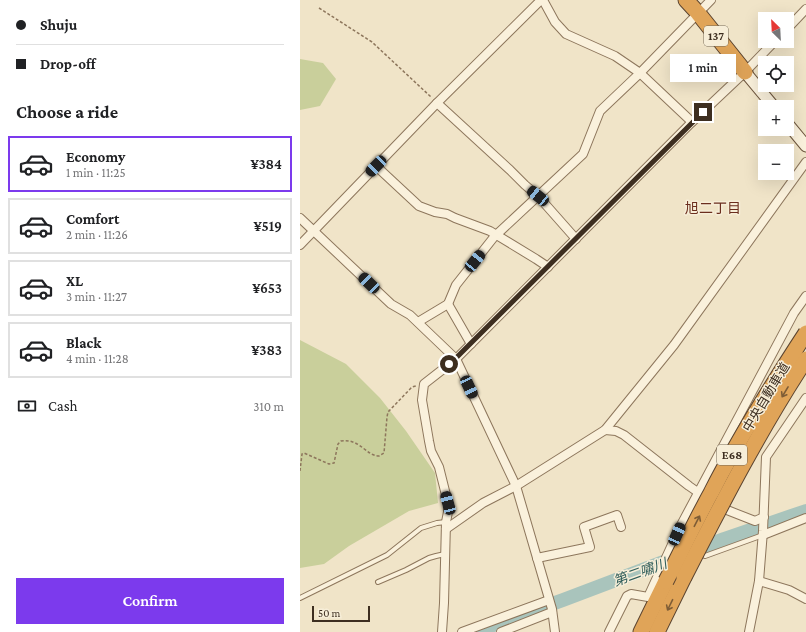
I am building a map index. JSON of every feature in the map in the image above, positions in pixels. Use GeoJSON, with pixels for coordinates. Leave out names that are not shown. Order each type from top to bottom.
{"type":"FeatureCollection","features":[{"type":"Feature","properties":{"kind":"highway","name":"137"},"geometry":{"type":"LineString","coordinates":[[686,0],[745,72]]}},
{"type":"Feature","properties":{"kind":"highway","name":"中央自動車道"},"geometry":{"type":"LineString","coordinates":[[641,632],[711,492],[782,370],[806,333]]}},
{"type":"Feature","properties":{"kind":"highway","name":"中央自動車道"},"geometry":{"type":"LineString","coordinates":[[657,632],[724,499],[752,448],[806,359]]}},
{"type":"Feature","properties":{"kind":"street"},"geometry":{"type":"LineString","coordinates":[[300,245],[437,102],[542,0],[555,22],[566,34],[615,56],[640,74],[692,122]]}},
{"type":"Feature","properties":{"kind":"street"},"geometry":{"type":"LineString","coordinates":[[418,322],[448,304],[456,285],[496,235],[584,154],[600,111],[640,74],[711,0]]}},
{"type":"Feature","properties":{"kind":"street"},"geometry":{"type":"LineString","coordinates":[[794,22],[806,9]]}},
{"type":"Feature","properties":{"kind":"street"},"geometry":{"type":"LineString","coordinates":[[442,632],[448,503],[439,467],[429,441],[422,400],[424,384],[471,344],[692,122],[768,48]]}},
{"type":"Feature","properties":{"kind":"street"},"geometry":{"type":"LineString","coordinates":[[745,72],[768,100]]}},
{"type":"Feature","properties":{"kind":"street"},"geometry":{"type":"LineString","coordinates":[[437,102],[538,196],[576,239]]}},
{"type":"Feature","properties":{"kind":"street"},"geometry":{"type":"LineString","coordinates":[[794,131],[806,146]]}},
{"type":"Feature","properties":{"kind":"street"},"geometry":{"type":"LineString","coordinates":[[446,526],[483,503],[516,486],[605,430],[674,345],[806,162]]}},
{"type":"Feature","properties":{"kind":"street"},"geometry":{"type":"LineString","coordinates":[[376,166],[419,206],[435,212],[447,214],[490,231],[548,267]]}},
{"type":"Feature","properties":{"kind":"street"},"geometry":{"type":"LineString","coordinates":[[300,218],[391,304],[410,315],[456,358],[516,486],[552,611],[555,632]]}},
{"type":"Feature","properties":{"kind":"street"},"geometry":{"type":"LineString","coordinates":[[609,632],[627,596],[631,594],[648,597],[682,525],[794,313],[806,296]]}},
{"type":"Feature","properties":{"kind":"street"},"geometry":{"type":"LineString","coordinates":[[448,304],[471,344]]}},
{"type":"Feature","properties":{"kind":"street"},"geometry":{"type":"LineString","coordinates":[[749,632],[759,581],[764,520],[766,457],[806,398]]}},
{"type":"Feature","properties":{"kind":"street"},"geometry":{"type":"LineString","coordinates":[[605,430],[616,431],[624,435],[699,493],[727,510],[755,521],[764,520]]}},
{"type":"Feature","properties":{"kind":"street"},"geometry":{"type":"LineString","coordinates":[[537,558],[590,547],[584,527],[617,515],[621,527]]}},
{"type":"Feature","properties":{"kind":"street"},"geometry":{"type":"LineString","coordinates":[[763,533],[806,518]]}},
{"type":"Feature","properties":{"kind":"street"},"geometry":{"type":"LineString","coordinates":[[759,581],[789,590],[806,599]]}},
{"type":"Feature","properties":{"kind":"street"},"geometry":{"type":"LineString","coordinates":[[462,632],[549,600]]}},
{"type":"Feature","properties":{"kind":"street"},"geometry":{"type":"LineString","coordinates":[[501,632],[552,611]]}},
{"type":"Feature","properties":{"kind":"lane"},"geometry":{"type":"LineString","coordinates":[[300,598],[387,555],[422,528],[437,523],[446,526]]}},
{"type":"Feature","properties":{"kind":"lane"},"geometry":{"type":"LineString","coordinates":[[705,556],[763,533]]}},
{"type":"Feature","properties":{"kind":"lane"},"geometry":{"type":"LineString","coordinates":[[378,582],[429,558],[445,554]]}},
{"type":"Feature","properties":{"kind":"path"},"geometry":{"type":"LineString","coordinates":[[319,8],[372,42],[437,102]]}},
{"type":"Feature","properties":{"kind":"path"},"geometry":{"type":"LineString","coordinates":[[300,471],[302,454],[304,453],[329,464],[334,464],[338,444],[341,441],[347,440],[358,444],[375,456],[379,456],[384,453],[388,412],[412,386],[424,384]]}},
{"type":"Feature","properties":{"kind":"green space"},"geometry":{"type":"Polygon","coordinates":[[[300,59],[323,63],[336,79],[320,106],[300,110],[300,59]]]}},
{"type":"Feature","properties":{"kind":"green space"},"geometry":{"type":"Polygon","coordinates":[[[300,340],[346,364],[380,398],[406,431],[435,473],[438,503],[409,511],[349,546],[324,564],[300,568],[300,340]]]}},
{"type":"Feature","properties":{"kind":"waterway","name":"第二嘯川"},"geometry":{"type":"LineString","coordinates":[[474,632],[724,539],[806,511]]}},
{"type":"Feature","properties":{"kind":"district","name":"旭二丁目"},"geometry":{"type":"Point","coordinates":[713,208]}},
{"type":"Feature","properties":{"kind":"route"},"geometry":{"type":"LineString","coordinates":[[449,364],[703,112]]}}]}
